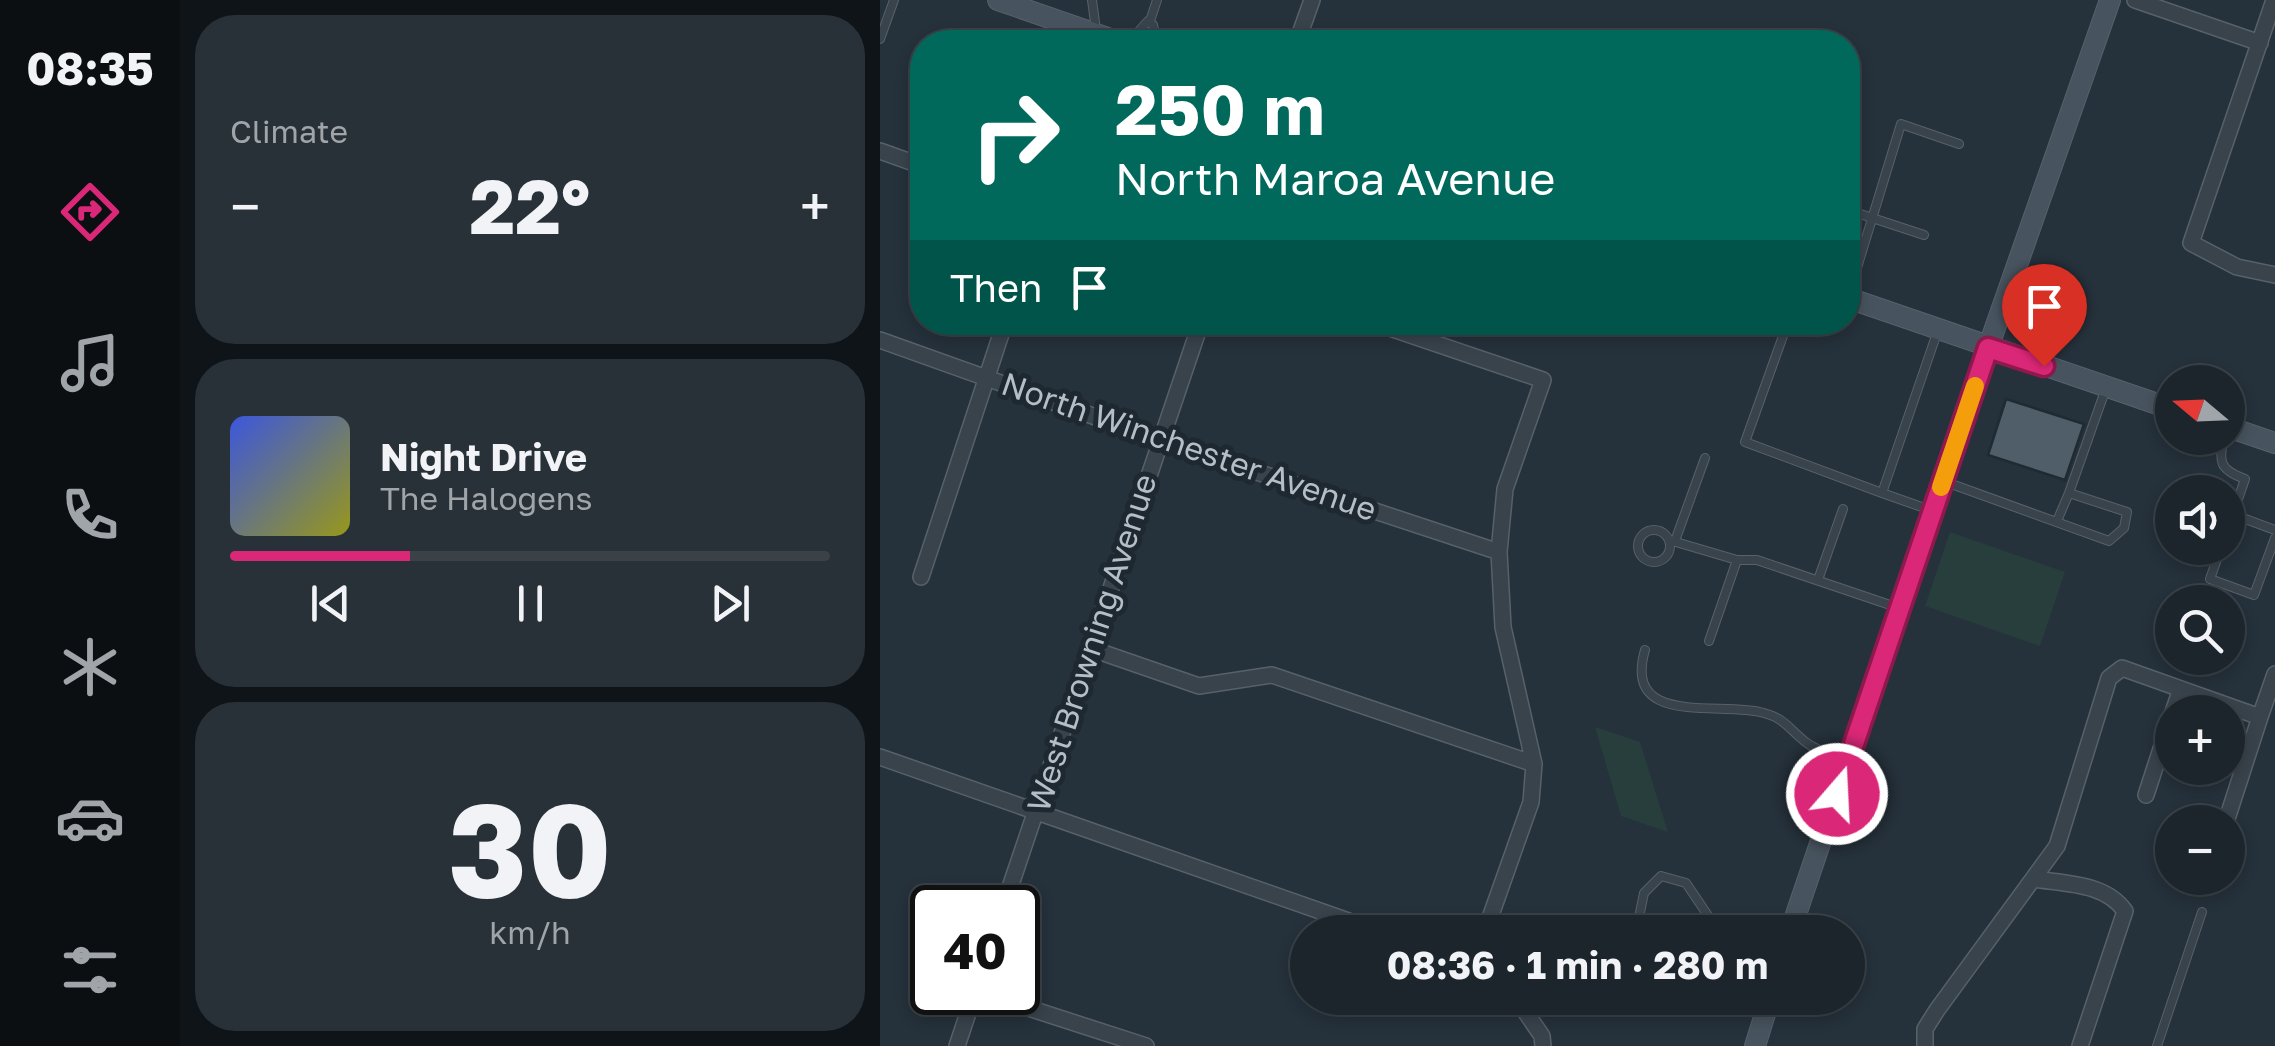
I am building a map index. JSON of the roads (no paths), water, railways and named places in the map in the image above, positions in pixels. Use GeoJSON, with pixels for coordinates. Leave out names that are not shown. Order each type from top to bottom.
{"type":"FeatureCollection","features":[{"type":"Feature","properties":{"kind":"street"},"geometry":{"type":"LineString","coordinates":[[998,0],[1084,30]]}},
{"type":"Feature","properties":{"kind":"street"},"geometry":{"type":"LineString","coordinates":[[1301,30],[1312,0]]}},
{"type":"Feature","properties":{"kind":"street"},"geometry":{"type":"LineString","coordinates":[[1796,915],[2110,0]]}},
{"type":"Feature","properties":{"kind":"street"},"geometry":{"type":"LineString","coordinates":[[2135,0],[2260,43]]}},
{"type":"Feature","properties":{"kind":"street"},"geometry":{"type":"LineString","coordinates":[[2274,0],[2190,243],[2237,267],[2275,275]]}},
{"type":"Feature","properties":{"kind":"street"},"geometry":{"type":"LineString","coordinates":[[880,151],[910,162]]}},
{"type":"Feature","properties":{"kind":"street"},"geometry":{"type":"LineString","coordinates":[[1860,302],[2155,404]]}},
{"type":"Feature","properties":{"kind":"street"},"geometry":{"type":"LineString","coordinates":[[921,577],[1002,335]]}},
{"type":"Feature","properties":{"kind":"street","name":"West Browning Avenue"},"geometry":{"type":"LineString","coordinates":[[1012,885],[1196,335]]}},
{"type":"Feature","properties":{"kind":"street"},"geometry":{"type":"LineString","coordinates":[[1410,335],[1543,380],[1506,489],[1499,552],[1504,626],[1534,764],[1531,802],[1491,915]]}},
{"type":"Feature","properties":{"kind":"street","name":"North Winchester Avenue"},"geometry":{"type":"LineString","coordinates":[[880,340],[1160,440],[1499,552]]}},
{"type":"Feature","properties":{"kind":"street"},"geometry":{"type":"LineString","coordinates":[[2245,433],[2275,443]]}},
{"type":"Feature","properties":{"kind":"street"},"geometry":{"type":"LineString","coordinates":[[1090,648],[1200,686],[1272,675],[1534,764]]}},
{"type":"Feature","properties":{"kind":"street"},"geometry":{"type":"LineString","coordinates":[[1925,1046],[1925,1029],[1937,1010],[2057,846],[2109,678],[2122,668],[2260,717]]}},
{"type":"Feature","properties":{"kind":"street"},"geometry":{"type":"LineString","coordinates":[[2232,805],[2275,674]]}},
{"type":"Feature","properties":{"kind":"street"},"geometry":{"type":"LineString","coordinates":[[2179,695],[2181,689]]}},
{"type":"Feature","properties":{"kind":"street"},"geometry":{"type":"LineString","coordinates":[[880,757],[1331,915]]}},
{"type":"Feature","properties":{"kind":"street"},"geometry":{"type":"LineString","coordinates":[[2146,795],[2155,768]]}},
{"type":"Feature","properties":{"kind":"street"},"geometry":{"type":"LineString","coordinates":[[2034,878],[2100,890],[2114,897],[2124,911],[2080,1046]]}},
{"type":"Feature","properties":{"kind":"street"},"geometry":{"type":"LineString","coordinates":[[1040,1012],[1146,1046]]}},
{"type":"Feature","properties":{"kind":"street"},"geometry":{"type":"LineString","coordinates":[[957,1046],[968,1015]]}},
{"type":"Feature","properties":{"kind":"street"},"geometry":{"type":"LineString","coordinates":[[1528,1015],[1542,1036],[1543,1046]]}},
{"type":"Feature","properties":{"kind":"street"},"geometry":{"type":"LineString","coordinates":[[1755,1046],[1765,1015]]}},
{"type":"Feature","properties":{"kind":"lane"},"geometry":{"type":"LineString","coordinates":[[880,39],[894,0]]}},
{"type":"Feature","properties":{"kind":"lane"},"geometry":{"type":"LineString","coordinates":[[1092,0],[1096,30]]}},
{"type":"Feature","properties":{"kind":"lane"},"geometry":{"type":"LineString","coordinates":[[1153,30],[1150,21],[1157,0]]}},
{"type":"Feature","properties":{"kind":"lane"},"geometry":{"type":"LineString","coordinates":[[1137,30],[1150,21]]}},
{"type":"Feature","properties":{"kind":"lane"},"geometry":{"type":"LineString","coordinates":[[1860,260],[1901,124],[1958,144]]}},
{"type":"Feature","properties":{"kind":"lane"},"geometry":{"type":"LineString","coordinates":[[1860,214],[1924,235]]}},
{"type":"Feature","properties":{"kind":"lane"},"geometry":{"type":"LineString","coordinates":[[1882,492],[1938,330]]}},
{"type":"Feature","properties":{"kind":"lane"},"geometry":{"type":"LineString","coordinates":[[1783,335],[1745,442],[1932,511]]}},
{"type":"Feature","properties":{"kind":"lane"},"geometry":{"type":"LineString","coordinates":[[2057,521],[2106,388]]}},
{"type":"Feature","properties":{"kind":"lane"},"geometry":{"type":"LineString","coordinates":[[2220,455],[2223,468],[2238,475]]}},
{"type":"Feature","properties":{"kind":"lane"},"geometry":{"type":"LineString","coordinates":[[1705,458],[1672,541],[1670,550],[1659,562],[1649,562],[1641,555],[1640,540],[1646,532],[1657,530],[1672,541],[1737,560],[1757,560],[1900,608]]}},
{"type":"Feature","properties":{"kind":"lane"},"geometry":{"type":"LineString","coordinates":[[1943,481],[2109,541],[2124,528],[2127,512],[2070,493]]}},
{"type":"Feature","properties":{"kind":"lane"},"geometry":{"type":"LineString","coordinates":[[1818,580],[1843,509]]}},
{"type":"Feature","properties":{"kind":"lane"},"geometry":{"type":"LineString","coordinates":[[2245,519],[2275,530]]}},
{"type":"Feature","properties":{"kind":"lane"},"geometry":{"type":"LineString","coordinates":[[2215,565],[2210,579],[2254,595],[2275,538]]}},
{"type":"Feature","properties":{"kind":"lane"},"geometry":{"type":"LineString","coordinates":[[1709,641],[1737,560]]}},
{"type":"Feature","properties":{"kind":"lane"},"geometry":{"type":"LineString","coordinates":[[1644,650],[1640,666],[1642,683],[1649,695],[1700,709],[1760,711],[1784,720],[1804,742],[1848,762]]}},
{"type":"Feature","properties":{"kind":"lane"},"geometry":{"type":"LineString","coordinates":[[1640,915],[1644,894],[1661,876],[1686,884],[1707,915]]}},
{"type":"Feature","properties":{"kind":"lane"},"geometry":{"type":"LineString","coordinates":[[2157,1046],[2202,912]]}}]}
